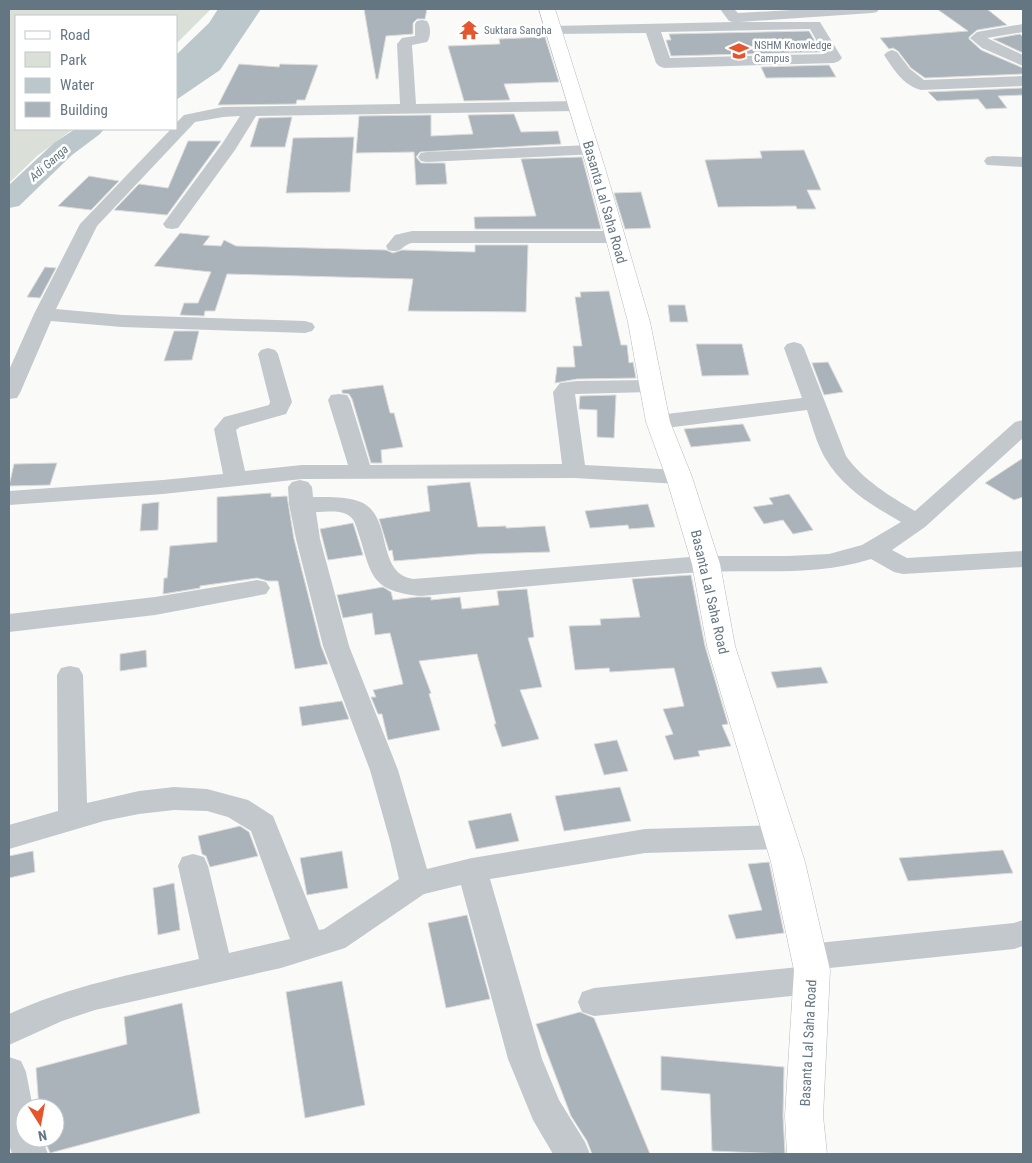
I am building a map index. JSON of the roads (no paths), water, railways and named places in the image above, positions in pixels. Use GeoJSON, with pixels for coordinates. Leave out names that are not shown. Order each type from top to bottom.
{"type":"FeatureCollection","features":[{"type":"Feature","properties":{"kind":"main road","name":"Basanta Lal Saha Road"},"geometry":{"type":"LineString","coordinates":[[550,19],[591,150],[639,322],[658,422],[679,477],[706,564],[721,646],[781,837],[810,968],[804,1116],[807,1154]]}},
{"type":"Feature","properties":{"kind":"street"},"geometry":{"type":"LineString","coordinates":[[727,9],[734,18],[872,9]]}},
{"type":"Feature","properties":{"kind":"street"},"geometry":{"type":"LineString","coordinates":[[550,19],[652,28],[815,25],[834,58],[664,63],[652,28]]}},
{"type":"Feature","properties":{"kind":"street"},"geometry":{"type":"LineString","coordinates":[[408,108],[404,44],[408,41],[422,39],[422,24]]}},
{"type":"Feature","properties":{"kind":"street"},"geometry":{"type":"LineString","coordinates":[[1022,29],[982,34],[977,38],[987,45],[1023,61]]}},
{"type":"Feature","properties":{"kind":"street"},"geometry":{"type":"LineString","coordinates":[[892,56],[905,74],[913,82],[921,85],[1019,81],[1023,96]]}},
{"type":"Feature","properties":{"kind":"street"},"geometry":{"type":"LineString","coordinates":[[9,393],[44,314],[89,224],[190,118],[223,112],[251,111],[578,106]]}},
{"type":"Feature","properties":{"kind":"street"},"geometry":{"type":"LineString","coordinates":[[172,224],[229,146],[251,111]]}},
{"type":"Feature","properties":{"kind":"street"},"geometry":{"type":"LineString","coordinates":[[428,157],[591,150]]}},
{"type":"Feature","properties":{"kind":"street"},"geometry":{"type":"LineString","coordinates":[[993,161],[1023,162]]}},
{"type":"Feature","properties":{"kind":"street"},"geometry":{"type":"LineString","coordinates":[[395,246],[402,239],[412,238],[616,237]]}},
{"type":"Feature","properties":{"kind":"street"},"geometry":{"type":"LineString","coordinates":[[44,314],[122,322],[305,327]]}},
{"type":"Feature","properties":{"kind":"street"},"geometry":{"type":"LineString","coordinates":[[794,348],[835,456],[843,468],[869,493],[917,522]]}},
{"type":"Feature","properties":{"kind":"street"},"geometry":{"type":"LineString","coordinates":[[235,478],[225,429],[232,422],[278,409],[281,402],[268,354]]}},
{"type":"Feature","properties":{"kind":"street"},"geometry":{"type":"LineString","coordinates":[[574,471],[564,392],[568,388],[577,386],[651,386]]}},
{"type":"Feature","properties":{"kind":"street"},"geometry":{"type":"LineString","coordinates":[[339,400],[361,471]]}},
{"type":"Feature","properties":{"kind":"street"},"geometry":{"type":"LineString","coordinates":[[658,422],[815,403]]}},
{"type":"Feature","properties":{"kind":"street"},"geometry":{"type":"LineString","coordinates":[[301,504],[353,507],[360,512],[366,521],[380,567],[389,579],[402,586],[421,588],[706,564],[775,563],[804,566],[843,560],[873,550],[917,522],[1023,427]]}},
{"type":"Feature","properties":{"kind":"street"},"geometry":{"type":"LineString","coordinates":[[9,498],[163,487],[302,472],[574,471],[679,477]]}},
{"type":"Feature","properties":{"kind":"street"},"geometry":{"type":"LineString","coordinates":[[302,472],[299,490],[301,504],[308,539],[336,646],[384,770],[405,841],[415,884]]}},
{"type":"Feature","properties":{"kind":"street"},"geometry":{"type":"LineString","coordinates":[[873,550],[903,566],[1023,559]]}},
{"type":"Feature","properties":{"kind":"street"},"geometry":{"type":"LineString","coordinates":[[712,599],[722,585],[732,576],[775,563]]}},
{"type":"Feature","properties":{"kind":"street"},"geometry":{"type":"LineString","coordinates":[[9,623],[155,606],[257,588]]}},
{"type":"Feature","properties":{"kind":"street"},"geometry":{"type":"LineString","coordinates":[[70,675],[73,819]]}},
{"type":"Feature","properties":{"kind":"street"},"geometry":{"type":"LineString","coordinates":[[9,837],[130,804],[174,797],[200,798],[224,803],[252,814],[263,824],[309,947]]}},
{"type":"Feature","properties":{"kind":"street"},"geometry":{"type":"LineString","coordinates":[[9,1030],[53,1009],[95,996],[217,969],[309,947],[334,939],[415,884],[472,870],[645,841],[781,837]]}},
{"type":"Feature","properties":{"kind":"street"},"geometry":{"type":"LineString","coordinates":[[193,866],[217,969]]}},
{"type":"Feature","properties":{"kind":"street"},"geometry":{"type":"LineString","coordinates":[[472,870],[525,1059],[545,1109],[572,1154]]}},
{"type":"Feature","properties":{"kind":"street"},"geometry":{"type":"LineString","coordinates":[[594,1002],[1014,936],[1023,933]]}},
{"type":"Feature","properties":{"kind":"street"},"geometry":{"type":"LineString","coordinates":[[9,1072],[17,1117],[30,1154]]}},
{"type":"Feature","properties":{"kind":"water"},"geometry":{"type":"Polygon","coordinates":[[[218,9],[261,9],[220,70],[178,99],[178,53],[209,23],[218,9]]]}},
{"type":"Feature","properties":{"kind":"waterway","name":"Adi Ganga"},"geometry":{"type":"LineString","coordinates":[[9,200],[63,149],[90,130]]}},
{"type":"Feature","properties":{"kind":"place","name":"Suktara Sangha"},"geometry":{"type":"Point","coordinates":[469,30]}},
{"type":"Feature","properties":{"kind":"place","name":"NSHM Knowledge Campus"},"geometry":{"type":"Point","coordinates":[739,51]}}]}
